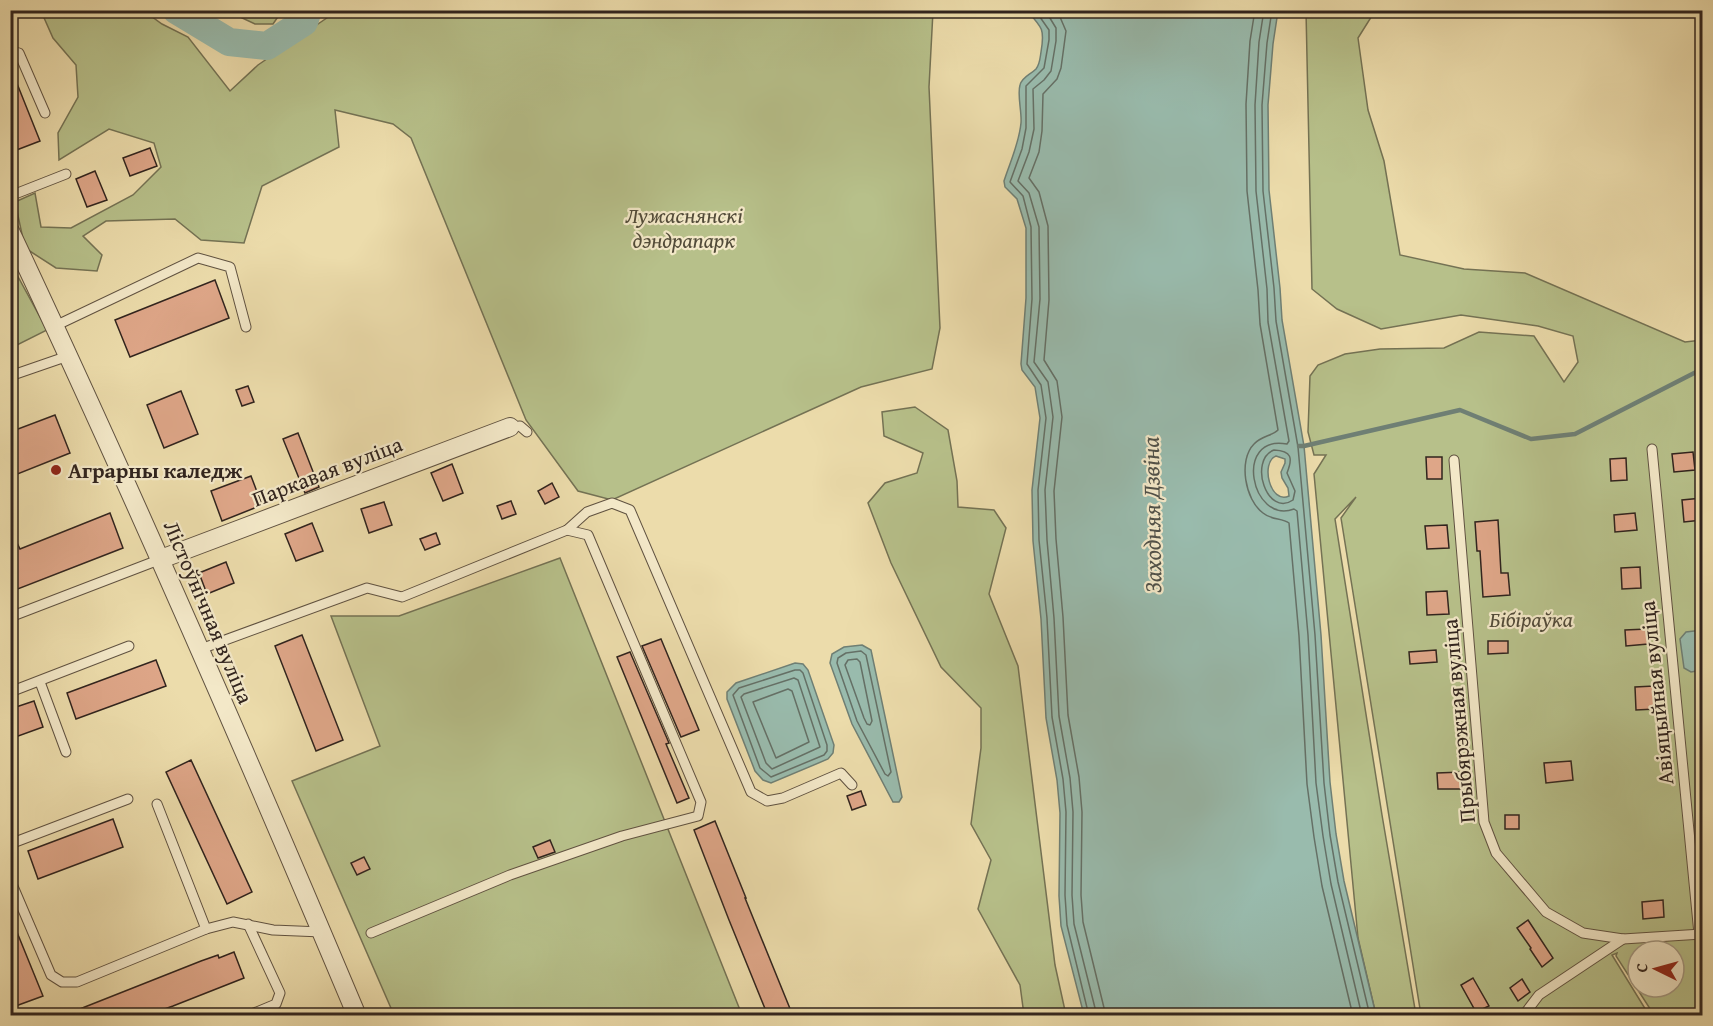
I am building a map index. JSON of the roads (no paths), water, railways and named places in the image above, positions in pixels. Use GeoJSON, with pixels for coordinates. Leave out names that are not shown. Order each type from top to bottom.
{"type":"FeatureCollection","features":[{"type":"Feature","properties":{"kind":"street","name":"Лістоўнічная вуліца"},"geometry":{"type":"LineString","coordinates":[[10,231],[161,559],[198,650],[357,1016]]}},
{"type":"Feature","properties":{"kind":"street","name":"Паркавая вуліца"},"geometry":{"type":"LineString","coordinates":[[161,559],[519,430]]}},
{"type":"Feature","properties":{"kind":"lane"},"geometry":{"type":"LineString","coordinates":[[10,51],[19,53],[45,113]]}},
{"type":"Feature","properties":{"kind":"lane"},"geometry":{"type":"LineString","coordinates":[[10,196],[66,174]]}},
{"type":"Feature","properties":{"kind":"lane"},"geometry":{"type":"LineString","coordinates":[[55,326],[198,258],[230,267],[246,327]]}},
{"type":"Feature","properties":{"kind":"lane"},"geometry":{"type":"LineString","coordinates":[[10,376],[68,356]]}},
{"type":"Feature","properties":{"kind":"lane","name":"Авіяцыйная вуліца"},"geometry":{"type":"LineString","coordinates":[[1652,449],[1701,934]]}},
{"type":"Feature","properties":{"kind":"lane","name":"Прыбярэжная вуліца"},"geometry":{"type":"LineString","coordinates":[[1454,460],[1484,822],[1496,853],[1546,912],[1583,933],[1623,939],[1701,934]]}},
{"type":"Feature","properties":{"kind":"lane"},"geometry":{"type":"LineString","coordinates":[[198,650],[366,588],[402,597],[567,531],[587,512],[612,503],[630,510],[751,792],[767,801],[783,798],[841,773],[852,785]]}},
{"type":"Feature","properties":{"kind":"lane"},"geometry":{"type":"LineString","coordinates":[[371,933],[510,875],[622,836],[698,816],[701,802],[588,535],[567,531]]}},
{"type":"Feature","properties":{"kind":"lane"},"geometry":{"type":"LineString","coordinates":[[10,617],[161,559]]}},
{"type":"Feature","properties":{"kind":"lane"},"geometry":{"type":"LineString","coordinates":[[10,692],[129,646]]}},
{"type":"Feature","properties":{"kind":"lane"},"geometry":{"type":"LineString","coordinates":[[40,682],[66,752]]}},
{"type":"Feature","properties":{"kind":"lane"},"geometry":{"type":"LineString","coordinates":[[10,844],[128,799]]}},
{"type":"Feature","properties":{"kind":"lane"},"geometry":{"type":"LineString","coordinates":[[157,804],[206,929]]}},
{"type":"Feature","properties":{"kind":"lane"},"geometry":{"type":"LineString","coordinates":[[11,883],[51,975],[62,982],[77,982],[206,929],[233,922],[273,930],[322,932]]}},
{"type":"Feature","properties":{"kind":"lane"},"geometry":{"type":"LineString","coordinates":[[247,1016],[276,1004],[280,993],[248,924]]}},
{"type":"Feature","properties":{"kind":"lane"},"geometry":{"type":"LineString","coordinates":[[1522,1016],[1539,995],[1623,939]]}},
{"type":"Feature","properties":{"kind":"water","name":"Заходняя Дзвіна"},"geometry":{"type":"Polygon","coordinates":[[[1027,11],[1278,11],[1268,105],[1269,190],[1282,320],[1304,446],[1336,834],[1344,881],[1376,1015],[1084,1015],[1061,926],[1060,813],[1057,780],[1046,718],[1041,619],[1033,541],[1032,490],[1040,418],[1035,387],[1022,370],[1021,364],[1026,298],[1026,228],[1017,199],[1005,187],[1004,181],[1020,131],[1020,85],[1024,78],[1036,69],[1040,59],[1041,29],[1027,11]],[[1276,456],[1271,460],[1268,474],[1272,489],[1282,497],[1289,496],[1281,472],[1285,459],[1276,456]]]}},
{"type":"Feature","properties":{"kind":"water"},"geometry":{"type":"Polygon","coordinates":[[[1702,630],[1702,670],[1691,672],[1684,668],[1680,639],[1686,632],[1702,630]]]}},
{"type":"Feature","properties":{"kind":"water"},"geometry":{"type":"Polygon","coordinates":[[[862,645],[871,650],[902,797],[899,802],[893,802],[852,724],[830,663],[832,654],[844,647],[862,645]]]}},
{"type":"Feature","properties":{"kind":"water"},"geometry":{"type":"Polygon","coordinates":[[[795,663],[803,664],[808,670],[834,745],[833,753],[828,759],[771,783],[763,780],[755,771],[727,699],[727,692],[736,683],[795,663]]]}},
{"type":"Feature","properties":{"kind":"waterway"},"geometry":{"type":"LineString","coordinates":[[176,10],[229,42],[267,46],[304,22],[308,10]]}},
{"type":"Feature","properties":{"kind":"waterway"},"geometry":{"type":"LineString","coordinates":[[1299,446],[1460,410],[1531,439],[1575,434],[1702,369]]}},
{"type":"Feature","properties":{"kind":"place","name":"Аграрны каледж"},"geometry":{"type":"Point","coordinates":[56,470]}},
{"type":"Feature","properties":{"kind":"park label","name":"Лужаснянскі дэндрапарк"},"geometry":{"type":"Point","coordinates":[684,228]}},
{"type":"Feature","properties":{"kind":"park label","name":"Бібіраўка"},"geometry":{"type":"Point","coordinates":[1531,619]}}]}
